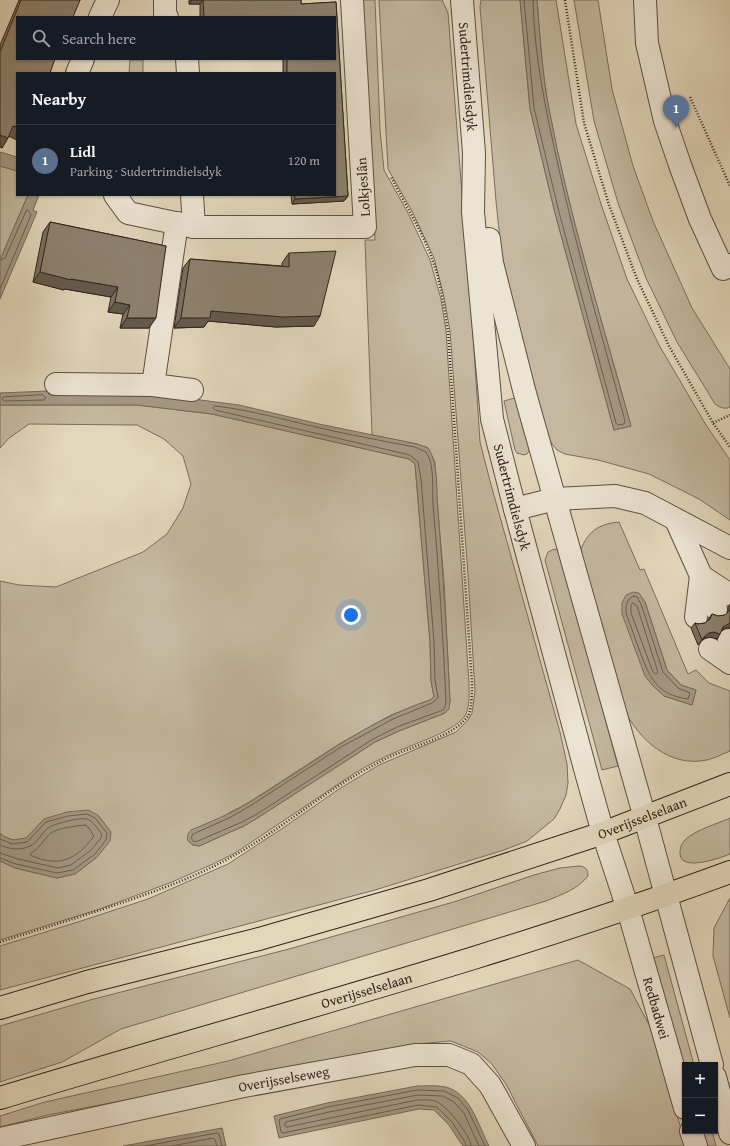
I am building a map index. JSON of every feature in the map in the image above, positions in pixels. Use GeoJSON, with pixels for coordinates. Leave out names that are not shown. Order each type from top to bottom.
{"type":"FeatureCollection","features":[{"type":"Feature","properties":{"kind":"main road","name":"Overijsselselaan"},"geometry":{"type":"LineString","coordinates":[[0,1008],[87,982],[259,939],[422,892],[603,833],[730,784]]}},
{"type":"Feature","properties":{"kind":"main road","name":"Overijsselselaan"},"geometry":{"type":"LineString","coordinates":[[0,1098],[373,988],[628,909],[730,872]]}},
{"type":"Feature","properties":{"kind":"street"},"geometry":{"type":"LineString","coordinates":[[100,16],[108,0]]}},
{"type":"Feature","properties":{"kind":"street"},"geometry":{"type":"LineString","coordinates":[[165,0],[166,16]]}},
{"type":"Feature","properties":{"kind":"street","name":"Lolkjeslân"},"geometry":{"type":"LineString","coordinates":[[116,196],[128,213],[185,225],[366,227],[352,0]]}},
{"type":"Feature","properties":{"kind":"street","name":"Sudertrimdielsdyk"},"geometry":{"type":"LineString","coordinates":[[462,0],[474,153],[492,263],[524,390],[666,896]]}},
{"type":"Feature","properties":{"kind":"street"},"geometry":{"type":"LineString","coordinates":[[645,0],[647,43],[665,121],[700,219],[723,269],[730,265]]}},
{"type":"Feature","properties":{"kind":"street"},"geometry":{"type":"LineString","coordinates":[[77,72],[83,60]]}},
{"type":"Feature","properties":{"kind":"street"},"geometry":{"type":"LineString","coordinates":[[187,60],[188,72]]}},
{"type":"Feature","properties":{"kind":"street","name":"Sudertrimdielsdyk"},"geometry":{"type":"LineString","coordinates":[[474,153],[473,212],[492,419],[514,509],[603,833],[628,909]]}},
{"type":"Feature","properties":{"kind":"street"},"geometry":{"type":"LineString","coordinates":[[153,385],[192,196]]}},
{"type":"Feature","properties":{"kind":"street"},"geometry":{"type":"LineString","coordinates":[[56,384],[153,385],[192,390]]}},
{"type":"Feature","properties":{"kind":"street"},"geometry":{"type":"LineString","coordinates":[[514,509],[555,499],[614,496],[645,503],[730,548]]}},
{"type":"Feature","properties":{"kind":"street"},"geometry":{"type":"LineString","coordinates":[[676,520],[701,576],[723,602]]}},
{"type":"Feature","properties":{"kind":"street"},"geometry":{"type":"LineString","coordinates":[[696,617],[701,576]]}},
{"type":"Feature","properties":{"kind":"street"},"geometry":{"type":"LineString","coordinates":[[723,644],[730,663]]}},
{"type":"Feature","properties":{"kind":"street"},"geometry":{"type":"LineString","coordinates":[[666,896],[711,1062]]}},
{"type":"Feature","properties":{"kind":"street","name":"Redbadwei"},"geometry":{"type":"LineString","coordinates":[[628,909],[682,1098]]}},
{"type":"Feature","properties":{"kind":"street","name":"Overijsselseweg"},"geometry":{"type":"LineString","coordinates":[[0,1139],[244,1086],[415,1055],[449,1055],[471,1064],[490,1085],[524,1146]]}},
{"type":"Feature","properties":{"kind":"street"},"geometry":{"type":"LineString","coordinates":[[718,1088],[730,1133]]}},
{"type":"Feature","properties":{"kind":"street"},"geometry":{"type":"LineString","coordinates":[[693,1134],[696,1146]]}},
{"type":"Feature","properties":{"kind":"path"},"geometry":{"type":"LineString","coordinates":[[565,0],[584,123],[609,205],[637,279],[669,346],[713,423],[730,447]]}},
{"type":"Feature","properties":{"kind":"path"},"geometry":{"type":"LineString","coordinates":[[688,93],[730,186]]}},
{"type":"Feature","properties":{"kind":"path"},"geometry":{"type":"LineString","coordinates":[[0,942],[101,911],[172,885],[214,866],[247,848],[356,775],[392,756],[445,734],[459,725],[468,715],[471,701],[472,683],[448,331],[443,298],[432,259],[411,214],[390,176]]}},
{"type":"Feature","properties":{"kind":"path"},"geometry":{"type":"LineString","coordinates":[[713,423],[730,415]]}},
{"type":"Feature","properties":{"kind":"shaded area"},"geometry":{"type":"Polygon","coordinates":[[[361,0],[375,0],[380,130],[384,170],[409,215],[430,260],[441,299],[446,331],[469,683],[469,703],[466,714],[462,720],[445,731],[370,764],[235,853],[213,864],[172,882],[100,909],[0,940],[0,861],[15,868],[57,878],[75,874],[97,857],[44,819],[24,840],[13,840],[0,833],[0,581],[19,585],[56,587],[143,552],[167,534],[183,508],[191,484],[183,456],[164,439],[137,425],[29,424],[9,438],[0,448],[0,405],[137,405],[212,414],[409,459],[415,464],[430,642],[431,681],[434,697],[430,700],[391,715],[339,744],[248,803],[227,814],[192,845],[199,846],[244,826],[375,742],[445,713],[450,701],[444,580],[436,491],[435,462],[428,448],[417,444],[372,435],[365,240],[375,240],[361,0]]]}},
{"type":"Feature","properties":{"kind":"shaded area"},"geometry":{"type":"Polygon","coordinates":[[[379,0],[442,0],[448,13],[480,442],[560,732],[567,764],[568,783],[566,795],[554,819],[527,841],[504,850],[375,890],[0,990],[0,946],[148,899],[228,864],[339,789],[379,765],[456,732],[468,720],[472,713],[475,691],[450,331],[444,297],[434,258],[413,213],[388,169],[379,0]]]}},
{"type":"Feature","properties":{"kind":"shaded area"},"geometry":{"type":"Polygon","coordinates":[[[481,0],[520,0],[530,109],[555,213],[614,430],[631,426],[566,189],[549,109],[545,82],[537,0],[556,0],[576,124],[601,204],[627,279],[659,345],[706,425],[730,460],[730,520],[699,499],[649,474],[598,460],[565,454],[557,450],[545,435],[509,290],[501,249],[480,7],[481,0]]]}},
{"type":"Feature","properties":{"kind":"shaded area"},"geometry":{"type":"Polygon","coordinates":[[[574,0],[598,0],[612,89],[633,166],[653,221],[692,308],[730,369],[730,407],[728,408],[722,408],[715,404],[677,342],[646,278],[618,203],[594,121],[574,0]]]}},
{"type":"Feature","properties":{"kind":"shaded area"},"geometry":{"type":"Polygon","coordinates":[[[130,60],[143,60],[143,72],[129,72],[130,60]]]}},
{"type":"Feature","properties":{"kind":"shaded area"},"geometry":{"type":"Polygon","coordinates":[[[0,166],[16,171],[16,196],[28,196],[0,260],[0,166]]]}},
{"type":"Feature","properties":{"kind":"shaded area"},"geometry":{"type":"Polygon","coordinates":[[[518,397],[531,448],[527,454],[524,455],[517,453],[515,450],[504,401],[518,397]]]}},
{"type":"Feature","properties":{"kind":"shaded area"},"geometry":{"type":"Polygon","coordinates":[[[619,522],[640,570],[644,569],[688,674],[696,670],[709,683],[730,691],[730,751],[707,760],[680,760],[656,748],[646,740],[629,719],[623,707],[580,552],[586,539],[594,530],[619,522]],[[645,602],[664,696],[692,705],[696,690],[681,685],[667,670],[645,602]]]}},
{"type":"Feature","properties":{"kind":"shaded area"},"geometry":{"type":"Polygon","coordinates":[[[554,549],[560,552],[618,766],[602,770],[545,560],[548,552],[554,549]]]}},
{"type":"Feature","properties":{"kind":"shaded area"},"geometry":{"type":"Polygon","coordinates":[[[730,818],[730,854],[710,861],[694,863],[687,862],[682,859],[680,850],[685,840],[689,836],[730,818]]]}},
{"type":"Feature","properties":{"kind":"shaded area"},"geometry":{"type":"Polygon","coordinates":[[[579,866],[585,868],[588,872],[588,876],[584,881],[569,891],[546,901],[121,1029],[62,1062],[0,1082],[0,1026],[90,1000],[289,949],[457,901],[534,875],[560,868],[579,866]]]}},
{"type":"Feature","properties":{"kind":"shaded area"},"geometry":{"type":"Polygon","coordinates":[[[730,898],[730,1018],[713,956],[714,928],[730,898]]]}},
{"type":"Feature","properties":{"kind":"shaded area"},"geometry":{"type":"Polygon","coordinates":[[[664,955],[693,1062],[682,1063],[653,958],[664,955]]]}},
{"type":"Feature","properties":{"kind":"shaded area"},"geometry":{"type":"Polygon","coordinates":[[[578,960],[630,989],[653,1032],[686,1146],[538,1146],[506,1084],[491,1063],[478,1052],[451,1041],[416,1044],[48,1115],[0,1127],[0,1116],[45,1102],[228,1061],[578,960]]]}},
{"type":"Feature","properties":{"kind":"shaded area"},"geometry":{"type":"Polygon","coordinates":[[[702,1134],[713,1134],[716,1146],[705,1146],[702,1134]]]}},
{"type":"Feature","properties":{"kind":"water"},"geometry":{"type":"Polygon","coordinates":[[[520,0],[537,0],[545,82],[557,149],[576,229],[631,426],[614,430],[555,213],[530,109],[520,0]]]}},
{"type":"Feature","properties":{"kind":"water"},"geometry":{"type":"Polygon","coordinates":[[[0,152],[16,157],[16,171],[0,166],[0,152]]]}},
{"type":"Feature","properties":{"kind":"water"},"geometry":{"type":"Polygon","coordinates":[[[28,196],[39,196],[33,210],[37,212],[0,299],[0,260],[28,196]]]}},
{"type":"Feature","properties":{"kind":"water"},"geometry":{"type":"Polygon","coordinates":[[[48,391],[49,395],[127,395],[193,399],[239,405],[319,424],[417,444],[428,448],[432,454],[436,478],[448,653],[449,709],[445,713],[375,742],[244,826],[199,846],[190,843],[187,836],[191,830],[220,818],[241,807],[337,746],[382,720],[434,697],[431,681],[430,642],[415,464],[409,459],[212,414],[137,405],[0,405],[0,393],[48,391]]]}},
{"type":"Feature","properties":{"kind":"water"},"geometry":{"type":"Polygon","coordinates":[[[633,592],[639,593],[645,602],[667,670],[681,685],[696,690],[692,705],[664,696],[645,676],[622,614],[622,603],[626,595],[633,592]]]}},
{"type":"Feature","properties":{"kind":"water"},"geometry":{"type":"Polygon","coordinates":[[[88,810],[98,815],[111,832],[110,841],[97,857],[75,874],[57,878],[15,868],[0,861],[0,833],[3,836],[13,840],[26,838],[44,819],[67,812],[88,810]]]}},
{"type":"Feature","properties":{"kind":"water"},"geometry":{"type":"Polygon","coordinates":[[[417,1086],[446,1087],[462,1096],[473,1111],[489,1146],[463,1146],[448,1124],[434,1110],[419,1109],[279,1138],[274,1116],[327,1103],[417,1086]]]}},
{"type":"Feature","properties":{"kind":"water"},"geometry":{"type":"Polygon","coordinates":[[[222,1128],[226,1146],[123,1146],[222,1128]]]}},
{"type":"Feature","properties":{"kind":"building"},"geometry":{"type":"Polygon","coordinates":[[[21,0],[80,0],[73,16],[16,16],[16,60],[55,60],[50,72],[16,72],[16,127],[13,126],[8,138],[0,135],[0,52],[21,0]]]}},
{"type":"Feature","properties":{"kind":"building"},"geometry":{"type":"Polygon","coordinates":[[[203,0],[301,0],[301,4],[336,2],[348,196],[295,199],[295,196],[336,196],[336,72],[287,72],[287,60],[336,60],[336,16],[204,16],[203,0]]]}},
{"type":"Feature","properties":{"kind":"building"},"geometry":{"type":"Polygon","coordinates":[[[50,222],[166,246],[156,318],[127,318],[130,305],[115,302],[118,287],[71,280],[40,272],[50,222]]]}},
{"type":"Feature","properties":{"kind":"building"},"geometry":{"type":"Polygon","coordinates":[[[336,251],[320,316],[283,317],[211,311],[210,318],[181,318],[190,259],[289,267],[289,253],[336,251]]]}},
{"type":"Feature","properties":{"kind":"building"},"geometry":{"type":"Polygon","coordinates":[[[730,610],[730,623],[723,627],[720,634],[714,632],[709,633],[702,640],[695,623],[705,623],[710,619],[712,614],[718,616],[725,615],[730,610]]]}},
{"type":"Feature","properties":{"kind":"place","name":"Lidl"},"geometry":{"type":"Point","coordinates":[676,128]}}]}
